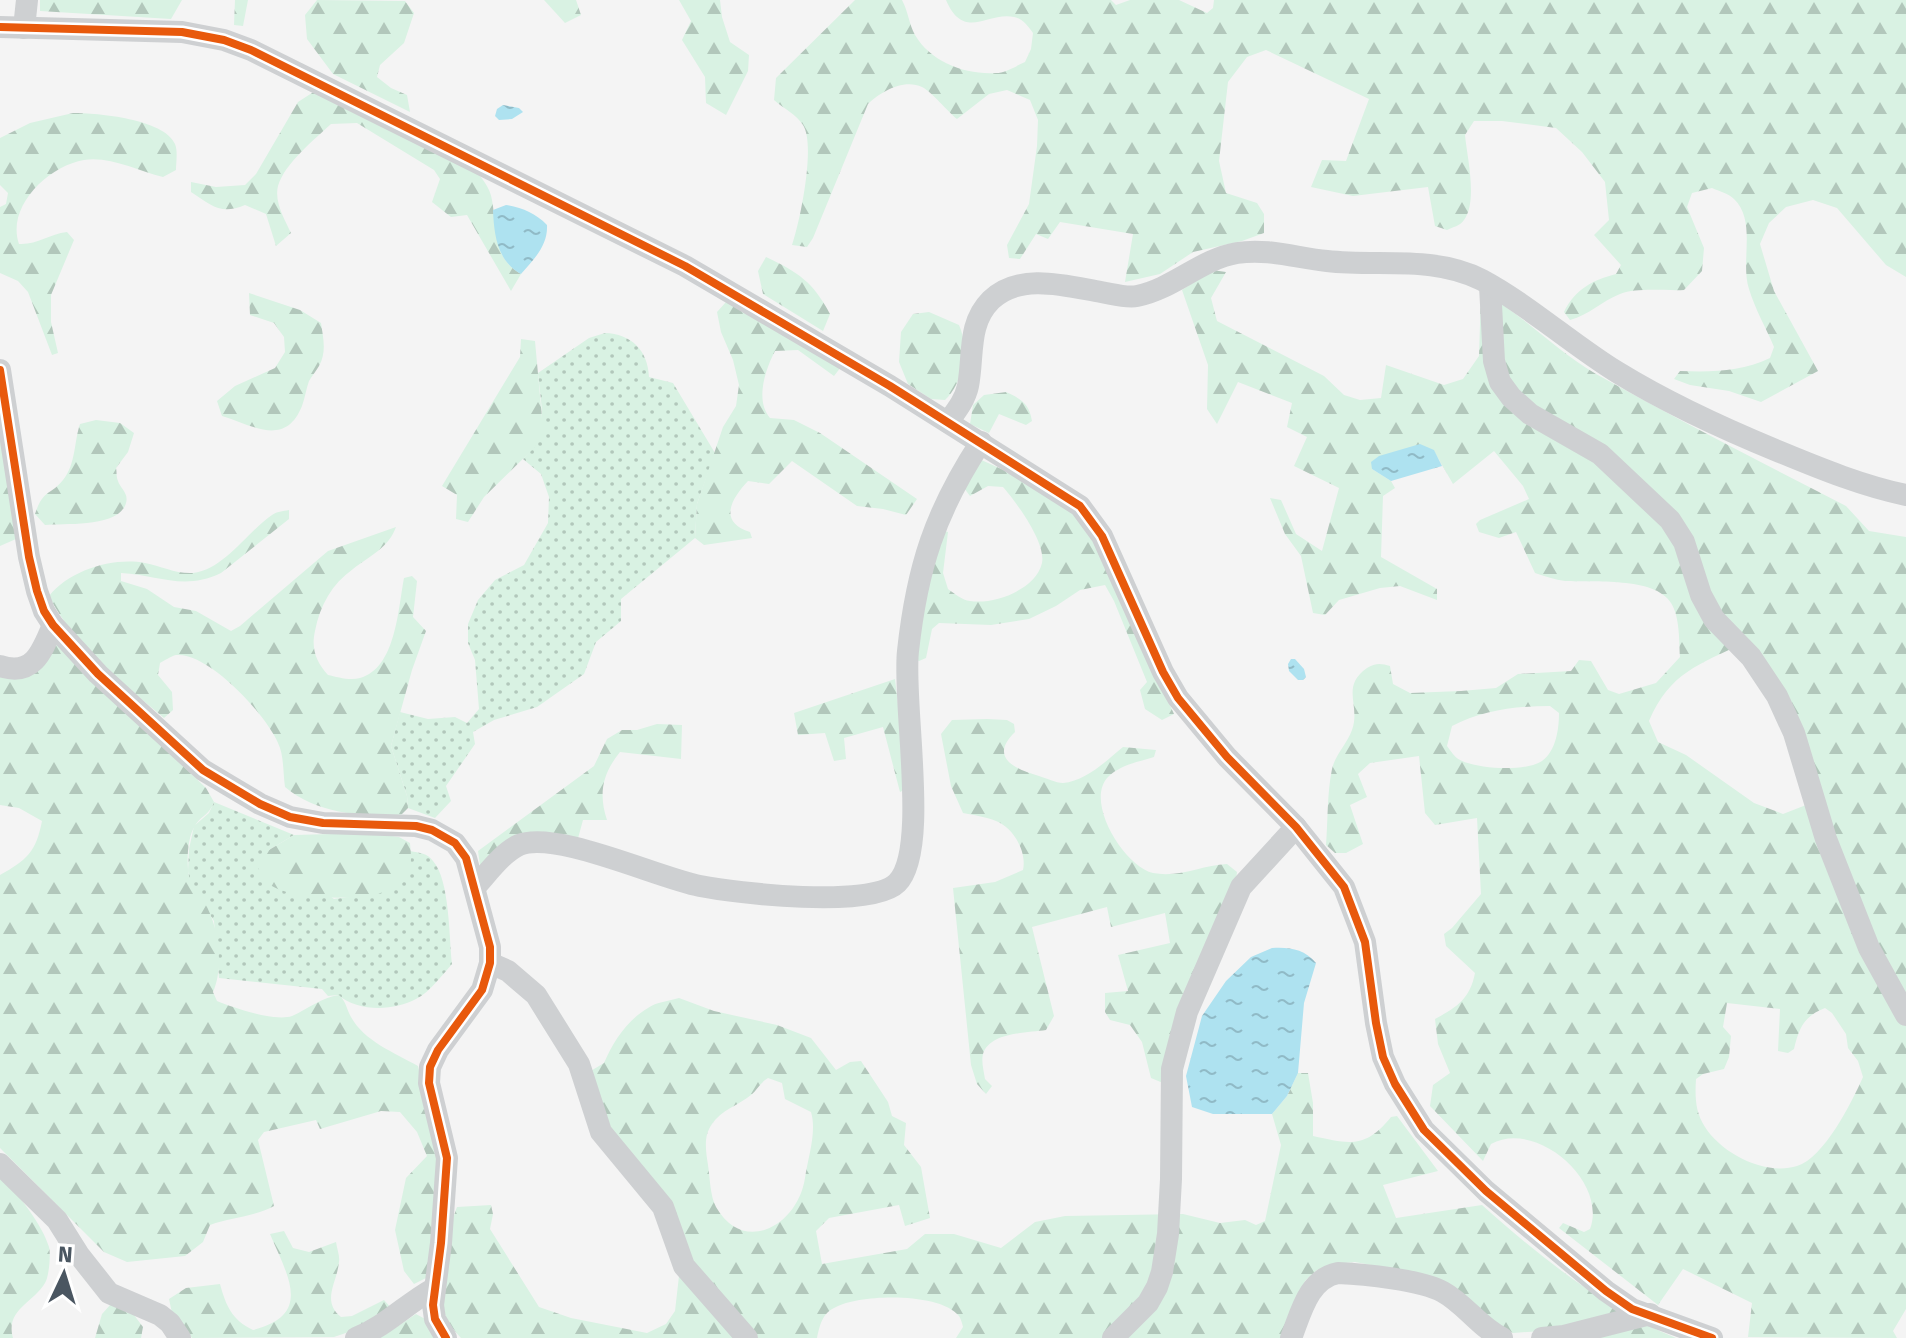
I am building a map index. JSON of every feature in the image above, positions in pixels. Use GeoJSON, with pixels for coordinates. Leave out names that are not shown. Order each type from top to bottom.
{"type":"FeatureCollection","features":[{"type":"Feature","properties":{"kind":"street"},"geometry":{"type":"LineString","coordinates":[[24,28],[27,0]]}},
{"type":"Feature","properties":{"kind":"street"},"geometry":{"type":"LineString","coordinates":[[0,27],[182,32],[224,40],[251,50],[685,266],[981,442],[1080,506],[1092,520],[1119,570],[1163,672],[1178,698],[1227,757],[1296,827],[1344,887],[1359,922],[1368,957],[1383,1057],[1408,1107],[1424,1130],[1486,1191],[1606,1291],[1632,1309],[1712,1338]]}},
{"type":"Feature","properties":{"kind":"street"},"geometry":{"type":"LineString","coordinates":[[948,422],[962,403],[968,388],[973,330],[980,314],[991,300],[1018,285],[1069,286],[1137,296],[1236,253],[1264,252],[1353,263],[1406,262],[1433,265],[1481,280],[1616,372],[1668,402],[1812,465],[1863,484],[1906,495]]}},
{"type":"Feature","properties":{"kind":"street"},"geometry":{"type":"LineString","coordinates":[[1490,286],[1494,361],[1500,382],[1530,414],[1600,454],[1670,520],[1684,542],[1701,595],[1714,619],[1751,657],[1771,685],[1794,733],[1826,839],[1869,948],[1906,1015]]}},
{"type":"Feature","properties":{"kind":"street"},"geometry":{"type":"LineString","coordinates":[[0,370],[29,557],[44,611],[53,625],[131,706],[203,770],[230,788],[290,817],[323,823],[416,826],[443,833],[466,858],[490,947],[490,963],[482,990],[438,1050],[430,1067],[429,1083],[447,1158],[441,1243],[433,1289],[435,1319],[446,1338]]}},
{"type":"Feature","properties":{"kind":"street"},"geometry":{"type":"LineString","coordinates":[[475,887],[505,854],[519,845],[532,843],[575,847],[687,884],[749,894],[796,897],[870,894],[898,883],[913,847],[905,678],[922,564],[938,516],[981,442]]}},
{"type":"Feature","properties":{"kind":"street"},"geometry":{"type":"LineString","coordinates":[[0,666],[21,669],[31,665],[46,645],[53,625]]}},
{"type":"Feature","properties":{"kind":"street"},"geometry":{"type":"LineString","coordinates":[[1113,1338],[1148,1303],[1162,1272],[1171,1179],[1172,1069],[1187,1012],[1241,887],[1276,845],[1296,827]]}},
{"type":"Feature","properties":{"kind":"street"},"geometry":{"type":"LineString","coordinates":[[490,963],[508,971],[536,995],[579,1064],[601,1132],[663,1207],[684,1266],[747,1338]]}},
{"type":"Feature","properties":{"kind":"street"},"geometry":{"type":"LineString","coordinates":[[0,1164],[57,1220],[109,1293],[160,1315],[180,1338]]}},
{"type":"Feature","properties":{"kind":"street"},"geometry":{"type":"LineString","coordinates":[[1291,1338],[1314,1286],[1328,1275],[1338,1273],[1424,1285],[1444,1292],[1486,1329],[1502,1338]]}},
{"type":"Feature","properties":{"kind":"street"},"geometry":{"type":"LineString","coordinates":[[356,1338],[378,1329],[412,1301],[433,1289]]}},
{"type":"Feature","properties":{"kind":"street"},"geometry":{"type":"LineString","coordinates":[[1542,1338],[1564,1336],[1650,1314]]}},
{"type":"Feature","properties":{"kind":"green space"},"geometry":{"type":"Polygon","coordinates":[[[40,0],[182,0],[171,19],[40,11],[40,0]]]}},
{"type":"Feature","properties":{"kind":"green space"},"geometry":{"type":"Polygon","coordinates":[[[235,0],[248,0],[243,26],[234,25],[235,0]]]}},
{"type":"Feature","properties":{"kind":"green space"},"geometry":{"type":"Polygon","coordinates":[[[317,0],[405,1],[414,13],[404,43],[380,65],[377,77],[407,95],[410,112],[333,74],[307,39],[305,15],[317,0]]]}},
{"type":"Feature","properties":{"kind":"green space"},"geometry":{"type":"Polygon","coordinates":[[[544,0],[576,0],[581,15],[565,23],[544,0]]]}},
{"type":"Feature","properties":{"kind":"green space"},"geometry":{"type":"Polygon","coordinates":[[[679,0],[720,0],[730,42],[749,55],[748,71],[726,115],[706,103],[705,77],[682,40],[691,21],[679,0]]]}},
{"type":"Feature","properties":{"kind":"green space"},"geometry":{"type":"Polygon","coordinates":[[[855,0],[902,0],[915,35],[930,53],[961,69],[996,73],[1025,62],[1033,33],[1023,21],[1014,17],[977,22],[961,20],[946,0],[1111,0],[1116,5],[1130,0],[1179,0],[1207,13],[1213,8],[1214,0],[1906,0],[1906,277],[1886,265],[1837,208],[1813,200],[1786,207],[1769,223],[1760,244],[1774,291],[1818,371],[1761,402],[1729,391],[1690,385],[1674,379],[1680,371],[1737,369],[1770,358],[1774,347],[1749,289],[1745,219],[1732,197],[1712,188],[1692,193],[1687,207],[1704,248],[1702,271],[1684,290],[1627,292],[1570,320],[1564,312],[1579,291],[1616,274],[1621,265],[1594,235],[1609,220],[1605,182],[1582,152],[1556,128],[1474,121],[1465,135],[1471,191],[1468,212],[1460,224],[1447,230],[1435,226],[1428,187],[1353,196],[1311,187],[1322,160],[1346,161],[1369,99],[1266,50],[1247,57],[1228,82],[1219,161],[1226,193],[1257,203],[1264,214],[1264,233],[1193,252],[1160,274],[1125,282],[1133,234],[1060,222],[1048,239],[1036,234],[1020,259],[1009,258],[1007,245],[1029,204],[1037,146],[1038,120],[1030,100],[1007,90],[989,94],[957,119],[926,89],[908,84],[886,91],[868,104],[813,238],[807,247],[792,245],[805,184],[807,135],[800,121],[774,100],[776,78],[855,0]]]}},
{"type":"Feature","properties":{"kind":"green space"},"geometry":{"type":"Polygon","coordinates":[[[315,91],[473,167],[491,195],[500,251],[521,274],[511,291],[467,215],[451,217],[432,202],[440,179],[434,170],[357,123],[331,124],[287,169],[278,186],[278,198],[291,233],[276,246],[266,214],[245,205],[217,208],[191,192],[191,182],[216,187],[245,185],[256,174],[298,102],[315,91]]]}},
{"type":"Feature","properties":{"kind":"green space"},"geometry":{"type":"Polygon","coordinates":[[[73,113],[129,119],[158,129],[175,144],[176,170],[163,177],[114,162],[84,160],[57,170],[44,179],[24,203],[17,230],[19,244],[67,232],[74,240],[51,295],[51,322],[58,353],[52,355],[28,292],[18,281],[0,273],[0,207],[6,204],[8,193],[0,185],[0,138],[30,123],[73,113]]]}},
{"type":"Feature","properties":{"kind":"green space"},"geometry":{"type":"Polygon","coordinates":[[[766,257],[796,273],[811,286],[830,314],[823,331],[763,294],[758,271],[766,257]]]}},
{"type":"Feature","properties":{"kind":"green space"},"geometry":{"type":"Polygon","coordinates":[[[1212,270],[1226,272],[1211,298],[1217,321],[1324,376],[1344,395],[1360,400],[1381,398],[1386,365],[1444,385],[1463,379],[1479,356],[1481,292],[1596,374],[1846,506],[1869,531],[1906,537],[1906,1309],[1893,1331],[1897,1338],[1748,1337],[1752,1303],[1683,1269],[1658,1305],[1559,1228],[1563,1223],[1584,1232],[1590,1229],[1593,1211],[1588,1192],[1578,1174],[1564,1159],[1547,1147],[1528,1140],[1509,1139],[1491,1144],[1483,1161],[1430,1106],[1433,1085],[1450,1073],[1438,1044],[1435,1019],[1461,1001],[1470,989],[1475,973],[1446,946],[1444,934],[1481,894],[1477,818],[1435,825],[1425,813],[1419,756],[1370,763],[1358,774],[1367,797],[1350,805],[1363,844],[1346,853],[1335,853],[1326,845],[1330,778],[1336,759],[1352,730],[1355,682],[1367,668],[1381,664],[1390,666],[1393,684],[1410,693],[1496,688],[1518,674],[1571,671],[1579,660],[1591,661],[1608,690],[1619,694],[1656,683],[1680,657],[1676,615],[1663,594],[1651,588],[1622,583],[1565,581],[1535,573],[1516,532],[1499,538],[1479,532],[1476,524],[1480,520],[1529,499],[1523,486],[1494,451],[1453,484],[1434,451],[1372,469],[1391,481],[1395,488],[1383,496],[1381,557],[1437,589],[1437,600],[1400,586],[1380,588],[1339,600],[1325,615],[1313,613],[1301,556],[1285,534],[1270,498],[1281,500],[1296,534],[1322,551],[1339,488],[1294,466],[1307,437],[1287,427],[1292,403],[1238,382],[1217,424],[1207,409],[1208,365],[1182,290],[1212,270]],[[1743,643],[1699,664],[1676,681],[1657,704],[1649,721],[1658,742],[1686,755],[1754,803],[1783,814],[1806,805],[1779,683],[1743,643]],[[1550,706],[1512,708],[1475,716],[1452,726],[1447,746],[1458,759],[1478,766],[1514,768],[1542,761],[1551,752],[1556,739],[1559,713],[1550,706]],[[1727,1003],[1723,1027],[1731,1036],[1729,1057],[1724,1069],[1696,1079],[1696,1104],[1705,1127],[1733,1154],[1759,1165],[1785,1168],[1807,1161],[1836,1128],[1863,1077],[1858,1061],[1848,1048],[1846,1034],[1825,1008],[1807,1019],[1800,1029],[1794,1049],[1788,1053],[1778,1051],[1780,1009],[1727,1003]]]}},
{"type":"Feature","properties":{"kind":"green space"},"geometry":{"type":"Polygon","coordinates":[[[249,293],[300,310],[321,323],[324,344],[319,366],[309,381],[295,419],[287,427],[277,430],[256,428],[222,416],[217,401],[235,386],[275,368],[285,352],[284,337],[274,323],[250,315],[249,293]]]}},
{"type":"Feature","properties":{"kind":"green space"},"geometry":{"type":"Polygon","coordinates":[[[726,302],[841,367],[834,376],[798,350],[775,351],[763,385],[765,411],[770,418],[794,420],[820,433],[917,499],[906,515],[857,506],[792,461],[769,484],[748,481],[733,502],[731,516],[734,522],[750,532],[752,538],[704,545],[695,538],[697,504],[723,427],[736,406],[739,385],[717,312],[726,302]]]}},
{"type":"Feature","properties":{"kind":"green space"},"geometry":{"type":"Polygon","coordinates":[[[929,312],[959,325],[964,343],[963,364],[957,384],[945,400],[931,399],[908,384],[899,362],[901,332],[913,314],[929,312]]]}},
{"type":"Feature","properties":{"kind":"green space"},"geometry":{"type":"Polygon","coordinates":[[[605,333],[623,336],[636,345],[645,359],[649,377],[673,383],[715,453],[697,504],[695,538],[621,599],[621,621],[596,642],[584,674],[537,707],[494,720],[473,732],[475,744],[446,786],[451,801],[435,818],[408,808],[391,746],[400,712],[428,719],[455,717],[467,723],[479,709],[475,660],[468,643],[468,624],[478,600],[495,580],[524,565],[548,523],[549,497],[541,474],[523,459],[537,439],[542,419],[538,373],[589,338],[605,333]]]}},
{"type":"Feature","properties":{"kind":"green space"},"geometry":{"type":"Polygon","coordinates":[[[521,339],[535,341],[543,429],[534,448],[484,497],[468,522],[456,519],[457,495],[442,486],[520,357],[521,339]]]}},
{"type":"Feature","properties":{"kind":"green space"},"geometry":{"type":"Polygon","coordinates":[[[1006,392],[1024,402],[1032,421],[1026,425],[999,414],[989,433],[970,424],[973,405],[984,395],[1006,392]]]}},
{"type":"Feature","properties":{"kind":"green space"},"geometry":{"type":"Polygon","coordinates":[[[0,415],[16,539],[0,546],[0,415]]]}},
{"type":"Feature","properties":{"kind":"green space"},"geometry":{"type":"Polygon","coordinates":[[[96,420],[120,423],[134,433],[128,452],[116,468],[126,503],[113,517],[103,520],[45,525],[35,514],[38,506],[67,474],[80,424],[96,420]]]}},
{"type":"Feature","properties":{"kind":"green space"},"geometry":{"type":"Polygon","coordinates":[[[979,459],[1051,495],[1088,529],[1174,714],[1162,720],[1145,709],[1140,690],[1147,682],[1105,585],[1080,590],[1029,619],[991,625],[939,623],[932,629],[926,658],[919,661],[912,658],[940,530],[948,532],[943,573],[948,589],[967,600],[980,602],[1013,593],[1032,580],[1042,563],[1035,534],[1003,487],[988,486],[970,496],[964,488],[979,459]]]}},
{"type":"Feature","properties":{"kind":"green space"},"geometry":{"type":"Polygon","coordinates":[[[289,510],[289,519],[221,573],[195,581],[183,581],[121,573],[121,581],[147,589],[174,607],[196,611],[231,631],[328,551],[396,527],[384,546],[333,588],[320,612],[314,649],[328,675],[356,679],[372,672],[381,663],[393,636],[404,578],[412,576],[417,581],[413,617],[426,631],[391,746],[407,796],[408,808],[399,817],[353,814],[324,808],[285,787],[280,748],[262,717],[220,674],[189,657],[176,655],[160,663],[158,675],[172,692],[173,710],[164,718],[85,647],[49,596],[68,579],[106,564],[145,563],[193,573],[204,570],[225,558],[272,515],[289,510]]]}},
{"type":"Feature","properties":{"kind":"green space"},"geometry":{"type":"Polygon","coordinates":[[[55,643],[206,788],[214,802],[193,830],[188,847],[188,864],[193,887],[209,911],[216,934],[219,959],[213,992],[217,1001],[254,1013],[285,1017],[339,995],[364,1033],[418,1066],[440,1165],[428,1277],[414,1284],[404,1271],[395,1230],[406,1178],[427,1156],[417,1132],[400,1112],[381,1111],[320,1129],[316,1120],[264,1132],[258,1140],[274,1206],[210,1225],[203,1242],[185,1256],[127,1262],[104,1252],[0,1148],[0,875],[29,854],[42,821],[19,808],[0,805],[0,671],[55,643]]]}},
{"type":"Feature","properties":{"kind":"green space"},"geometry":{"type":"Polygon","coordinates":[[[895,679],[908,788],[900,792],[883,727],[844,738],[846,759],[834,761],[825,733],[798,735],[794,713],[895,679]]]}},
{"type":"Feature","properties":{"kind":"green space"},"geometry":{"type":"Polygon","coordinates":[[[952,720],[1007,720],[1014,724],[1015,732],[1004,748],[1008,761],[1021,770],[1060,783],[1088,774],[1123,747],[1156,750],[1154,757],[1113,773],[1102,788],[1104,817],[1120,847],[1142,868],[1153,873],[1172,874],[1227,864],[1237,872],[1163,1083],[1151,1078],[1142,1042],[1130,1025],[1110,1020],[1105,1012],[1105,993],[1128,991],[1118,955],[1170,943],[1165,913],[1111,927],[1107,907],[1032,927],[1054,1016],[1046,1030],[1010,1035],[993,1041],[982,1060],[985,1079],[992,1086],[986,1094],[977,1084],[971,1065],[953,888],[995,882],[1023,870],[1024,863],[1014,835],[1002,824],[963,813],[951,786],[941,734],[952,720]]]}},
{"type":"Feature","properties":{"kind":"green space"},"geometry":{"type":"Polygon","coordinates":[[[657,724],[682,725],[681,759],[620,752],[604,784],[603,801],[607,820],[583,820],[577,842],[557,838],[481,872],[478,851],[594,766],[607,739],[622,730],[637,730],[657,724]]]}},
{"type":"Feature","properties":{"kind":"green space"},"geometry":{"type":"Polygon","coordinates":[[[214,802],[294,835],[269,850],[334,899],[386,890],[404,876],[410,851],[428,856],[443,881],[452,964],[421,996],[397,1006],[376,1008],[346,1001],[338,995],[328,996],[322,989],[219,978],[214,921],[190,884],[188,871],[194,826],[209,813],[214,802]]]}},
{"type":"Feature","properties":{"kind":"green space"},"geometry":{"type":"Polygon","coordinates":[[[368,833],[399,837],[410,843],[409,871],[405,880],[395,888],[340,898],[300,895],[272,886],[257,866],[269,850],[294,835],[368,833]]]}},
{"type":"Feature","properties":{"kind":"green space"},"geometry":{"type":"Polygon","coordinates":[[[679,998],[714,1011],[777,1025],[811,1038],[836,1070],[850,1062],[861,1061],[888,1102],[892,1116],[906,1123],[904,1145],[921,1167],[930,1218],[905,1226],[899,1205],[829,1218],[816,1231],[822,1264],[907,1249],[925,1234],[954,1234],[1001,1248],[1035,1222],[1065,1216],[1183,1214],[1220,1223],[1245,1220],[1256,1225],[1265,1221],[1281,1145],[1272,1114],[1287,1096],[1298,1073],[1308,1073],[1313,1103],[1313,1136],[1356,1142],[1373,1135],[1391,1117],[1397,1116],[1438,1171],[1383,1185],[1396,1218],[1482,1205],[1526,1243],[1598,1297],[1676,1338],[1597,1338],[1585,1328],[1513,1333],[1382,1267],[1355,1262],[1317,1270],[1305,1281],[1283,1338],[956,1338],[963,1327],[959,1316],[949,1308],[918,1299],[880,1298],[847,1303],[831,1310],[821,1324],[817,1338],[461,1338],[447,1320],[443,1294],[447,1246],[457,1207],[491,1205],[490,1229],[539,1307],[571,1318],[647,1333],[666,1324],[675,1311],[679,1276],[692,1265],[610,1133],[589,1072],[604,1063],[616,1040],[640,1013],[651,1006],[679,998]],[[768,1078],[751,1095],[720,1115],[707,1134],[714,1203],[728,1222],[741,1230],[755,1232],[781,1221],[800,1195],[805,1178],[813,1120],[811,1112],[785,1099],[782,1083],[768,1078]]]}},
{"type":"Feature","properties":{"kind":"green space"},"geometry":{"type":"Polygon","coordinates":[[[0,1176],[35,1219],[50,1250],[46,1280],[16,1314],[13,1338],[0,1338],[0,1176]]]}},
{"type":"Feature","properties":{"kind":"green space"},"geometry":{"type":"Polygon","coordinates":[[[284,1231],[293,1248],[309,1252],[336,1242],[339,1262],[331,1298],[335,1311],[341,1317],[352,1316],[384,1300],[392,1309],[375,1323],[334,1337],[192,1338],[172,1313],[169,1299],[186,1288],[220,1284],[231,1312],[253,1330],[272,1323],[284,1314],[290,1304],[291,1292],[270,1234],[284,1231]]]}},
{"type":"Feature","properties":{"kind":"green space"},"geometry":{"type":"Polygon","coordinates":[[[111,1304],[131,1311],[143,1327],[141,1338],[95,1338],[102,1314],[111,1304]]]}},
{"type":"Feature","properties":{"kind":"green space"},"geometry":{"type":"Polygon","coordinates":[[[416,1314],[427,1320],[434,1338],[380,1338],[416,1314]]]}},
{"type":"Feature","properties":{"kind":"water"},"geometry":{"type":"Polygon","coordinates":[[[503,105],[519,108],[523,112],[512,119],[499,120],[495,116],[497,109],[503,105]]]}},
{"type":"Feature","properties":{"kind":"water"},"geometry":{"type":"Polygon","coordinates":[[[506,205],[528,212],[547,225],[543,246],[521,274],[507,262],[496,237],[493,210],[506,205]]]}},
{"type":"Feature","properties":{"kind":"water"},"geometry":{"type":"Polygon","coordinates":[[[1420,444],[1434,450],[1442,466],[1391,481],[1372,469],[1371,462],[1379,456],[1420,444]]]}},
{"type":"Feature","properties":{"kind":"water"},"geometry":{"type":"Polygon","coordinates":[[[1291,659],[1295,659],[1304,669],[1306,677],[1303,680],[1298,680],[1289,671],[1291,659]]]}},
{"type":"Feature","properties":{"kind":"water"},"geometry":{"type":"Polygon","coordinates":[[[1272,948],[1296,950],[1316,963],[1304,1003],[1298,1073],[1287,1096],[1272,1114],[1213,1114],[1192,1107],[1186,1076],[1202,1016],[1226,981],[1251,957],[1272,948]]]}},
{"type":"Feature","properties":{"kind":"cycle path"},"geometry":{"type":"LineString","coordinates":[[0,27],[182,32],[224,40],[251,50],[685,266],[890,386],[1080,506],[1102,536],[1163,672],[1178,698],[1227,757],[1296,827],[1344,887],[1365,942],[1383,1057],[1395,1084],[1424,1130],[1486,1191],[1606,1291],[1632,1309],[1712,1338]]}},
{"type":"Feature","properties":{"kind":"cycle path"},"geometry":{"type":"LineString","coordinates":[[0,370],[37,591],[53,625],[98,674],[203,770],[260,804],[290,817],[323,823],[416,826],[432,830],[455,843],[466,858],[490,947],[490,963],[482,990],[438,1050],[430,1067],[429,1083],[447,1158],[433,1305],[435,1319],[446,1338]]}}]}
